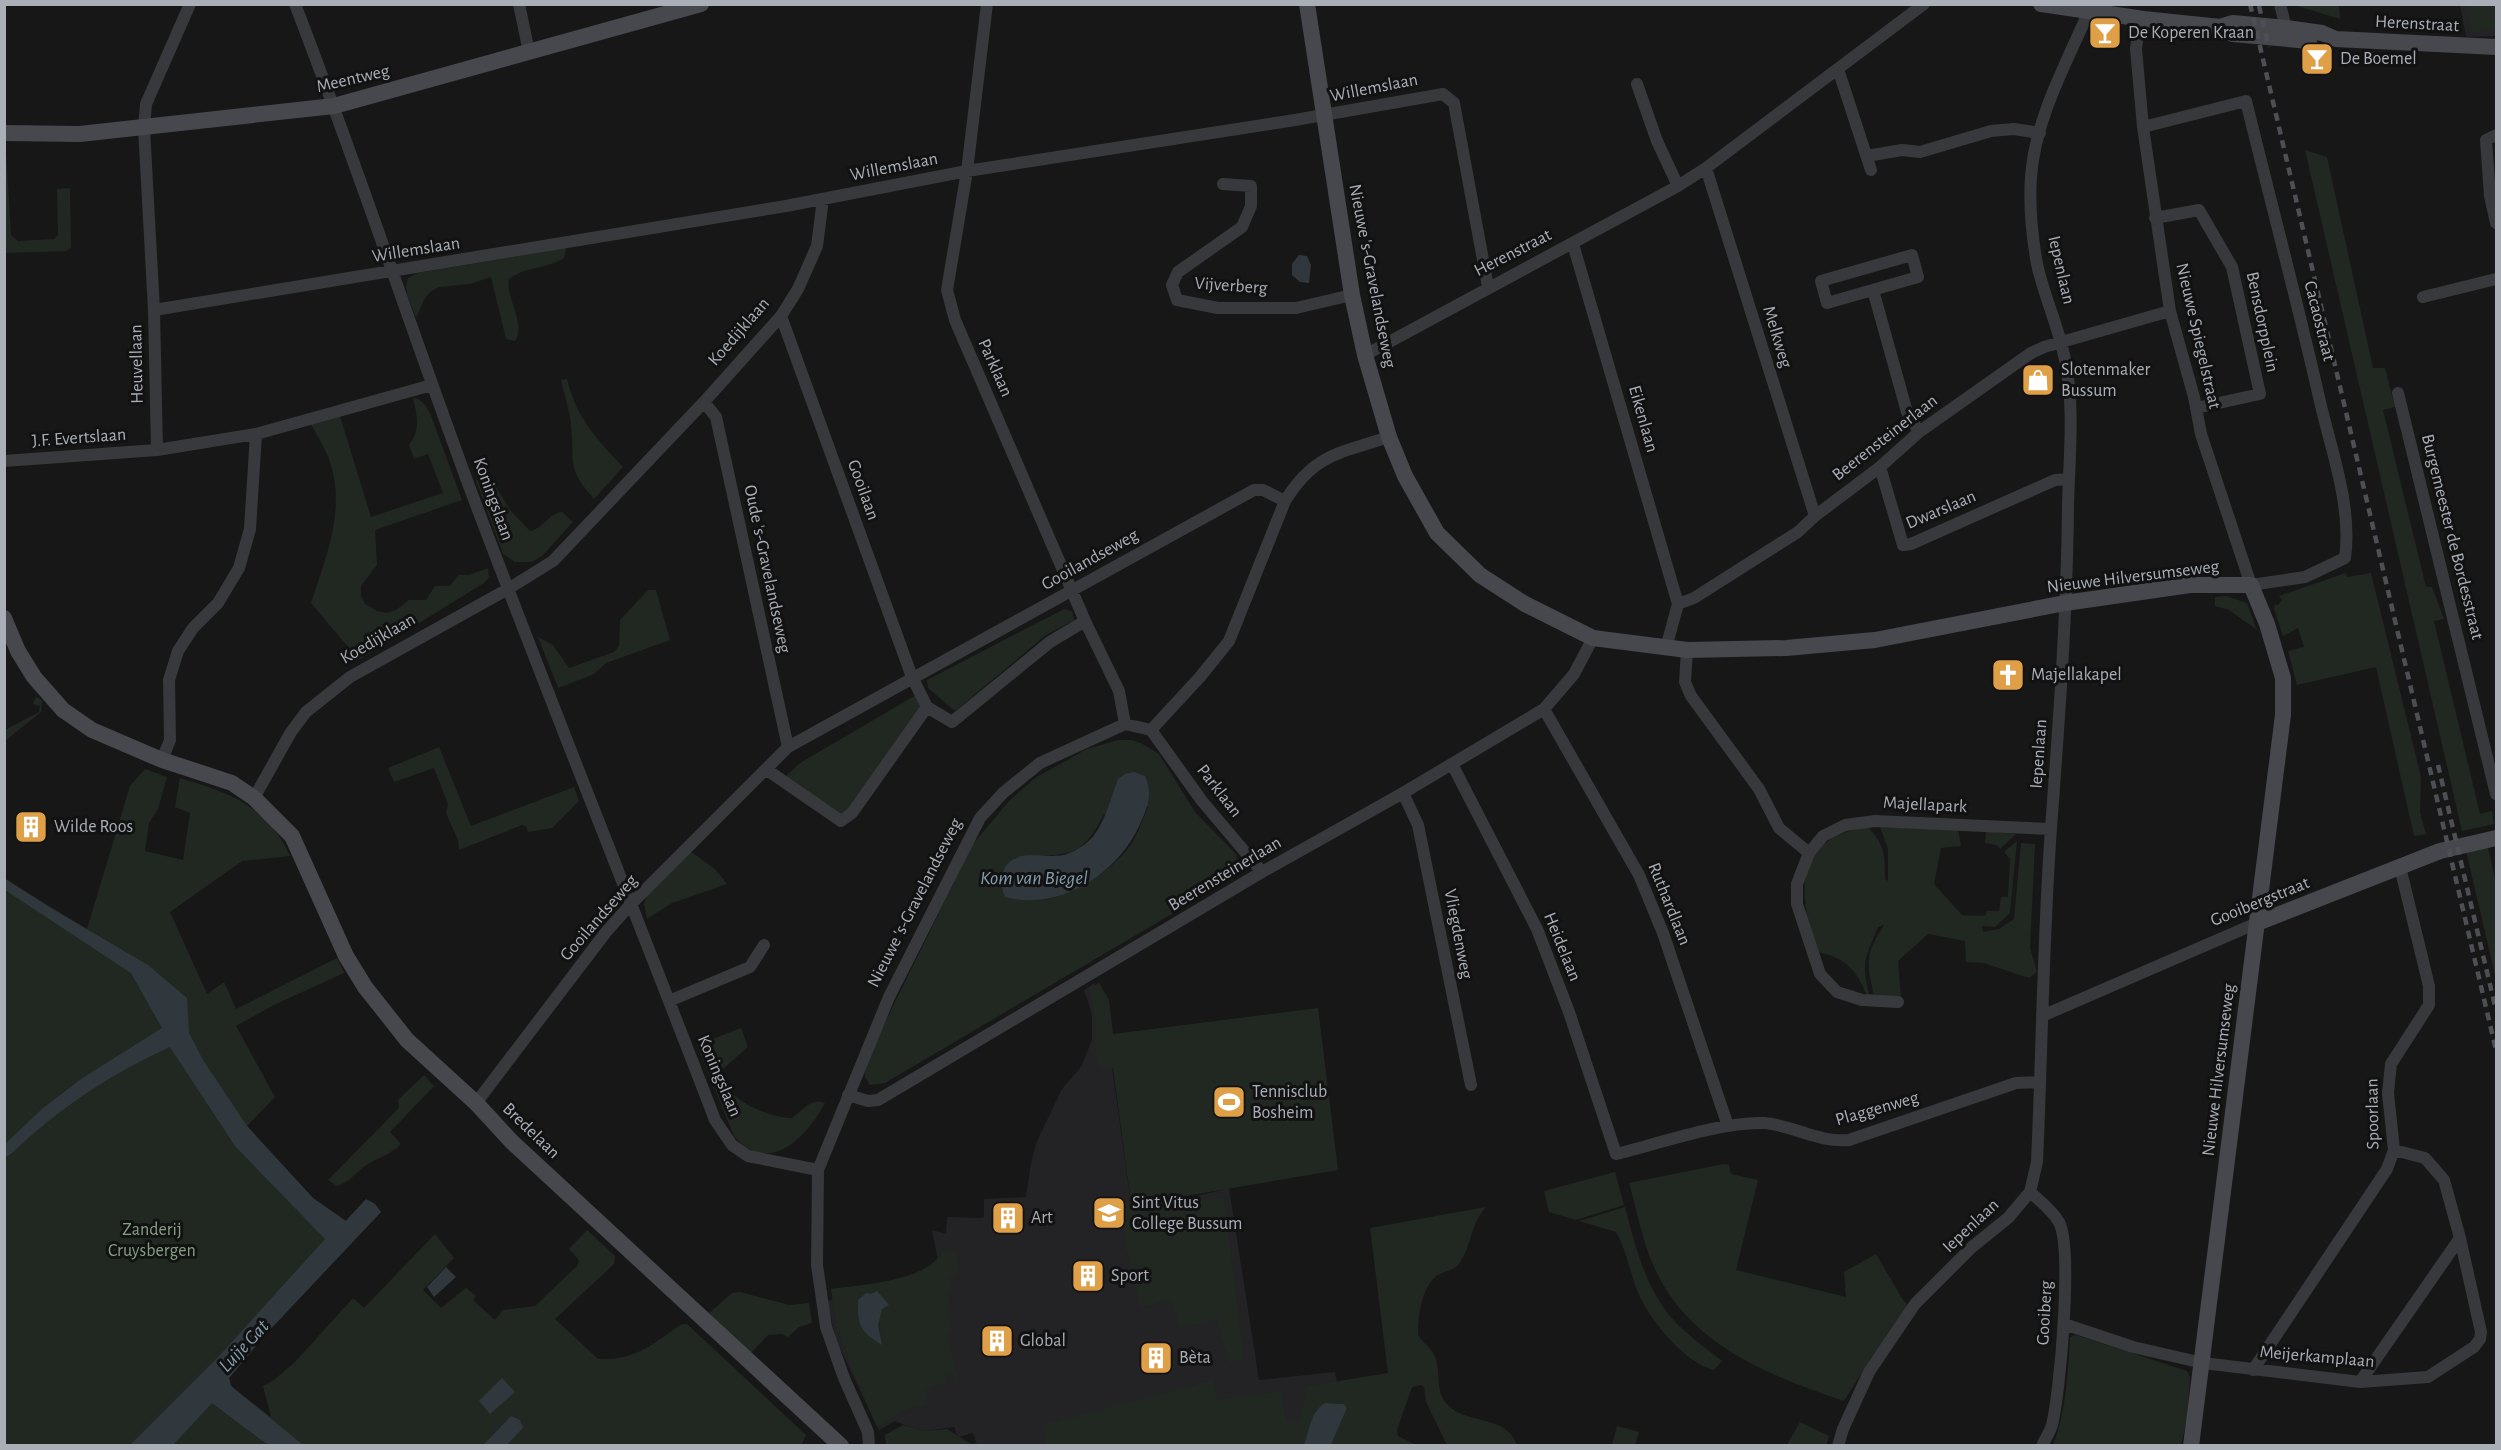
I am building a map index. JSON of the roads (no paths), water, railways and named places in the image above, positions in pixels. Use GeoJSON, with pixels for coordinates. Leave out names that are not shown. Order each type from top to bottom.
{"type":"FeatureCollection","features":[{"type":"Feature","properties":{"kind":"street","name":"Heuvellaan"},"geometry":{"type":"LineString","coordinates":[[157,450],[154,310],[144,128],[146,104],[190,4]]}},
{"type":"Feature","properties":{"kind":"street","name":"Koningslaan"},"geometry":{"type":"LineString","coordinates":[[295,4],[334,106],[432,385],[508,590],[715,1120],[732,1146],[748,1156],[818,1170]]}},
{"type":"Feature","properties":{"kind":"street"},"geometry":{"type":"LineString","coordinates":[[519,4],[529,52]]}},
{"type":"Feature","properties":{"kind":"street","name":"Meentweg"},"geometry":{"type":"LineString","coordinates":[[4,133],[80,134],[334,106],[701,4]]}},
{"type":"Feature","properties":{"kind":"street","name":"Parklaan"},"geometry":{"type":"LineString","coordinates":[[987,4],[967,171],[947,290],[955,320],[1085,621],[1119,691],[1125,724]]}},
{"type":"Feature","properties":{"kind":"street","name":"Nieuwe 's-Gravelandseweg"},"geometry":{"type":"LineString","coordinates":[[1307,4],[1352,295],[1365,355],[1389,437]]}},
{"type":"Feature","properties":{"kind":"street","name":"Herenstraat"},"geometry":{"type":"LineString","coordinates":[[1365,355],[1678,186],[1706,168],[1924,4]]}},
{"type":"Feature","properties":{"kind":"street","name":"Herenstraat"},"geometry":{"type":"LineString","coordinates":[[2041,4],[2089,11],[2109,9],[2144,19],[2220,27],[2233,34],[2286,33],[2327,42],[2336,39],[2496,47]]}},
{"type":"Feature","properties":{"kind":"street"},"geometry":{"type":"LineString","coordinates":[[2280,4],[2286,33]]}},
{"type":"Feature","properties":{"kind":"street","name":"Iepenlaan"},"geometry":{"type":"LineString","coordinates":[[1838,1446],[1843,1429],[1869,1372],[1915,1304],[1972,1247],[2008,1218],[2030,1192],[2037,1162],[2051,829],[2060,725],[2067,587],[2069,396],[2066,361],[2037,264],[2031,212],[2031,176],[2048,105],[2089,11]]}},
{"type":"Feature","properties":{"kind":"street","name":"Nieuwe Spiegelstraat"},"geometry":{"type":"LineString","coordinates":[[2144,19],[2138,33],[2136,49],[2143,127],[2170,311],[2201,434],[2251,585]]}},
{"type":"Feature","properties":{"kind":"street"},"geometry":{"type":"LineString","coordinates":[[1838,69],[1871,170]]}},
{"type":"Feature","properties":{"kind":"street"},"geometry":{"type":"LineString","coordinates":[[1637,84],[1657,141],[1678,186]]}},
{"type":"Feature","properties":{"kind":"street","name":"Willemslaan"},"geometry":{"type":"LineString","coordinates":[[154,310],[823,199],[967,171],[1323,116],[1443,94],[1455,103],[1488,287]]}},
{"type":"Feature","properties":{"kind":"street","name":"Cacaostraat"},"geometry":{"type":"LineString","coordinates":[[2143,127],[2246,101],[2307,345],[2340,489],[2348,536],[2345,558],[2305,577],[2251,585]]}},
{"type":"Feature","properties":{"kind":"street"},"geometry":{"type":"LineString","coordinates":[[1866,156],[1902,150],[1920,152],[1991,131],[2014,129],[2040,133]]}},
{"type":"Feature","properties":{"kind":"street"},"geometry":{"type":"LineString","coordinates":[[2491,137],[2496,223]]}},
{"type":"Feature","properties":{"kind":"street","name":"Melkweg"},"geometry":{"type":"LineString","coordinates":[[1706,168],[1815,516]]}},
{"type":"Feature","properties":{"kind":"street","name":"Vijverberg"},"geometry":{"type":"LineString","coordinates":[[1223,184],[1251,186],[1251,206],[1242,227],[1178,272],[1172,285],[1176,300],[1218,308],[1296,308],[1352,295]]}},
{"type":"Feature","properties":{"kind":"street","name":"Koedijklaan"},"geometry":{"type":"LineString","coordinates":[[254,798],[291,732],[306,712],[350,677],[508,590],[553,561],[704,402],[781,316],[798,289],[817,246],[823,199]]}},
{"type":"Feature","properties":{"kind":"street","name":"Bensdorpplein"},"geometry":{"type":"LineString","coordinates":[[2155,218],[2199,210],[2232,267],[2260,394],[2196,408]]}},
{"type":"Feature","properties":{"kind":"street","name":"Eikenlaan"},"geometry":{"type":"LineString","coordinates":[[1573,244],[1678,604]]}},
{"type":"Feature","properties":{"kind":"street"},"geometry":{"type":"LineString","coordinates":[[1912,255],[1918,277],[1873,290],[1827,303],[1821,281],[1912,255]]}},
{"type":"Feature","properties":{"kind":"street"},"geometry":{"type":"LineString","coordinates":[[2423,297],[2493,282],[2496,279]]}},
{"type":"Feature","properties":{"kind":"street"},"geometry":{"type":"LineString","coordinates":[[1873,290],[1907,412],[1919,432]]}},
{"type":"Feature","properties":{"kind":"street","name":"Beerensteinerlaan"},"geometry":{"type":"LineString","coordinates":[[1678,604],[1694,598],[1745,568],[1798,532],[1815,516],[1880,467],[1919,432],[2031,353],[2060,342],[2170,311]]}},
{"type":"Feature","properties":{"kind":"street","name":"Gooilaan"},"geometry":{"type":"LineString","coordinates":[[781,316],[912,677]]}},
{"type":"Feature","properties":{"kind":"street"},"geometry":{"type":"LineString","coordinates":[[157,450],[256,434],[432,385]]}},
{"type":"Feature","properties":{"kind":"street","name":"Burgemeester de Bordesstraat"},"geometry":{"type":"LineString","coordinates":[[2398,393],[2496,794]]}},
{"type":"Feature","properties":{"kind":"street","name":"Oude 's-Gravelandseweg"},"geometry":{"type":"LineString","coordinates":[[704,402],[716,417],[788,747]]}},
{"type":"Feature","properties":{"kind":"street"},"geometry":{"type":"LineString","coordinates":[[162,760],[170,740],[168,680],[178,651],[194,628],[218,603],[239,568],[250,529],[256,434]]}},
{"type":"Feature","properties":{"kind":"street"},"geometry":{"type":"LineString","coordinates":[[1125,724],[1151,730],[1200,677],[1229,641],[1285,501],[1298,481],[1318,462],[1389,437]]}},
{"type":"Feature","properties":{"kind":"street","name":"Nieuwe Hilversumseweg"},"geometry":{"type":"LineString","coordinates":[[1389,437],[1405,476],[1437,532],[1473,568],[1525,604],[1593,638],[1687,650],[1786,648],[1875,639],[2065,603],[2190,585],[2251,585],[2267,624],[2283,678],[2283,715],[2191,1446]]}},
{"type":"Feature","properties":{"kind":"street","name":"J.F. Evertslaan"},"geometry":{"type":"LineString","coordinates":[[4,461],[157,450]]}},
{"type":"Feature","properties":{"kind":"street","name":"Dwarslaan"},"geometry":{"type":"LineString","coordinates":[[1880,467],[1903,545],[1911,544],[2055,480],[2069,479]]}},
{"type":"Feature","properties":{"kind":"street","name":"Gooilandseweg"},"geometry":{"type":"LineString","coordinates":[[476,1103],[606,932],[631,904],[788,747],[1254,490],[1263,490],[1285,501]]}},
{"type":"Feature","properties":{"kind":"street"},"geometry":{"type":"LineString","coordinates":[[1666,648],[1678,604]]}},
{"type":"Feature","properties":{"kind":"street"},"geometry":{"type":"LineString","coordinates":[[4,618],[18,651],[34,677],[63,710],[92,730],[162,760],[232,783],[254,798]]}},
{"type":"Feature","properties":{"kind":"street"},"geometry":{"type":"LineString","coordinates":[[912,677],[927,707],[952,722],[1050,642],[1085,621]]}},
{"type":"Feature","properties":{"kind":"street","name":"Beerensteinerlaan"},"geometry":{"type":"LineString","coordinates":[[848,1095],[868,1101],[878,1100],[1262,872],[1403,793],[1544,709],[1574,674],[1593,638]]}},
{"type":"Feature","properties":{"kind":"street"},"geometry":{"type":"LineString","coordinates":[[1687,650],[1685,682],[1691,696],[1759,789],[1779,828],[1809,854]]}},
{"type":"Feature","properties":{"kind":"street"},"geometry":{"type":"LineString","coordinates":[[766,770],[842,821],[852,813],[927,707]]}},
{"type":"Feature","properties":{"kind":"street","name":"Ruthardlaan"},"geometry":{"type":"LineString","coordinates":[[1544,709],[1639,875],[1663,933],[1728,1126]]}},
{"type":"Feature","properties":{"kind":"street","name":"Nieuwe 's-Gravelandseweg"},"geometry":{"type":"LineString","coordinates":[[869,1446],[868,1432],[844,1378],[826,1327],[817,1265],[818,1170],[889,997],[980,818],[1003,793],[1040,763],[1125,724]]}},
{"type":"Feature","properties":{"kind":"street","name":"Parklaan"},"geometry":{"type":"LineString","coordinates":[[1151,730],[1202,801],[1262,872]]}},
{"type":"Feature","properties":{"kind":"street","name":"Heidelaan"},"geometry":{"type":"LineString","coordinates":[[1452,764],[1538,928],[1569,1012],[1616,1154]]}},
{"type":"Feature","properties":{"kind":"street","name":"Vliegdenweg"},"geometry":{"type":"LineString","coordinates":[[1403,793],[1418,825],[1471,1085]]}},
{"type":"Feature","properties":{"kind":"street","name":"Bredelaan"},"geometry":{"type":"LineString","coordinates":[[254,798],[292,836],[346,956],[365,987],[407,1040],[476,1103],[512,1142],[841,1446]]}},
{"type":"Feature","properties":{"kind":"street","name":"Majellapark"},"geometry":{"type":"LineString","coordinates":[[1898,1002],[1862,1000],[1837,992],[1820,974],[1797,904],[1797,884],[1809,854],[1823,836],[1845,825],[1875,820],[2051,829]]}},
{"type":"Feature","properties":{"kind":"street","name":"Gooibergstraat"},"geometry":{"type":"LineString","coordinates":[[2042,1016],[2257,923],[2440,851],[2496,838]]}},
{"type":"Feature","properties":{"kind":"street","name":"Spoorlaan"},"geometry":{"type":"LineString","coordinates":[[2253,1370],[2387,1169],[2394,1150],[2388,1093],[2391,1064],[2429,1005],[2429,986],[2400,867]]}},
{"type":"Feature","properties":{"kind":"street"},"geometry":{"type":"LineString","coordinates":[[669,1001],[750,968],[764,945]]}},
{"type":"Feature","properties":{"kind":"street","name":"Plaggenweg"},"geometry":{"type":"LineString","coordinates":[[1616,1154],[1728,1126],[1765,1123],[1834,1141],[1849,1140],[2016,1083],[2040,1082]]}},
{"type":"Feature","properties":{"kind":"street","name":"Meijerkamplaan"},"geometry":{"type":"LineString","coordinates":[[2064,1324],[2133,1347],[2202,1363],[2360,1382],[2428,1377],[2474,1347],[2480,1339],[2481,1332],[2460,1238],[2444,1180],[2425,1158],[2394,1150]]}},
{"type":"Feature","properties":{"kind":"street","name":"Gooiberg"},"geometry":{"type":"LineString","coordinates":[[2030,1192],[2059,1222],[2065,1243],[2064,1324],[2052,1427],[2042,1446]]}},
{"type":"Feature","properties":{"kind":"street"},"geometry":{"type":"LineString","coordinates":[[2360,1382],[2460,1238]]}},
{"type":"Feature","properties":{"kind":"water"},"geometry":{"type":"Polygon","coordinates":[[[1299,255],[1307,256],[1311,265],[1309,283],[1300,282],[1292,275],[1292,264],[1299,255]]]}},
{"type":"Feature","properties":{"kind":"water","name":"Kom van Biegel"},"geometry":{"type":"Polygon","coordinates":[[[1134,772],[1145,776],[1149,789],[1148,800],[1140,824],[1118,858],[1085,885],[1066,893],[1046,899],[1025,900],[1005,897],[1002,880],[1004,870],[1009,863],[1022,856],[1065,854],[1084,845],[1101,824],[1118,779],[1134,772]]]}},
{"type":"Feature","properties":{"kind":"water","name":"Luije Gat"},"geometry":{"type":"Polygon","coordinates":[[[4,878],[148,965],[187,998],[189,1033],[203,1060],[247,1126],[313,1198],[346,1221],[366,1199],[375,1204],[381,1212],[265,1335],[229,1378],[231,1386],[303,1445],[268,1445],[212,1403],[173,1445],[130,1445],[221,1354],[325,1239],[235,1146],[170,1047],[126,1069],[66,1107],[5,1157],[5,1144],[42,1109],[81,1079],[162,1028],[131,973],[5,890],[4,878]]]}},
{"type":"Feature","properties":{"kind":"water"},"geometry":{"type":"Polygon","coordinates":[[[446,1267],[456,1277],[434,1297],[427,1287],[446,1267]]]}},
{"type":"Feature","properties":{"kind":"water"},"geometry":{"type":"Polygon","coordinates":[[[877,1291],[889,1305],[882,1309],[878,1325],[882,1345],[864,1331],[859,1316],[858,1300],[866,1293],[871,1294],[877,1291]]]}},
{"type":"Feature","properties":{"kind":"water"},"geometry":{"type":"Polygon","coordinates":[[[502,1378],[515,1392],[490,1414],[479,1401],[502,1378]]]}},
{"type":"Feature","properties":{"kind":"water"},"geometry":{"type":"Polygon","coordinates":[[[1325,1403],[1344,1404],[1347,1408],[1331,1445],[1304,1445],[1314,1416],[1325,1403]]]}},
{"type":"Feature","properties":{"kind":"water"},"geometry":{"type":"Polygon","coordinates":[[[511,1416],[520,1420],[523,1428],[507,1445],[483,1445],[511,1416]]]}},
{"type":"Feature","properties":{"kind":"railway"},"geometry":{"type":"LineString","coordinates":[[2250,4],[2496,1050]]}},
{"type":"Feature","properties":{"kind":"railway"},"geometry":{"type":"LineString","coordinates":[[2259,6],[2269,47]]}},
{"type":"Feature","properties":{"kind":"railway"},"geometry":{"type":"LineString","coordinates":[[2438,765],[2496,1010]]}},
{"type":"Feature","properties":{"kind":"place","name":"De Koperen Kraan"},"geometry":{"type":"Point","coordinates":[2105,33]}},
{"type":"Feature","properties":{"kind":"place","name":"De Boemel"},"geometry":{"type":"Point","coordinates":[2317,59]}},
{"type":"Feature","properties":{"kind":"place","name":"Slotenmaker Bussum"},"geometry":{"type":"Point","coordinates":[2038,380]}},
{"type":"Feature","properties":{"kind":"place","name":"Majellakapel"},"geometry":{"type":"Point","coordinates":[2008,675]}},
{"type":"Feature","properties":{"kind":"place","name":"Wilde Roos"},"geometry":{"type":"Point","coordinates":[31,827]}},
{"type":"Feature","properties":{"kind":"place","name":"Tennisclub Bosheim"},"geometry":{"type":"Point","coordinates":[1229,1102]}},
{"type":"Feature","properties":{"kind":"place","name":"Sint Vitus College Bussum"},"geometry":{"type":"Point","coordinates":[1109,1213]}},
{"type":"Feature","properties":{"kind":"place","name":"Art"},"geometry":{"type":"Point","coordinates":[1008,1218]}},
{"type":"Feature","properties":{"kind":"place","name":"Sport"},"geometry":{"type":"Point","coordinates":[1088,1276]}},
{"type":"Feature","properties":{"kind":"place","name":"Global"},"geometry":{"type":"Point","coordinates":[997,1341]}},
{"type":"Feature","properties":{"kind":"place","name":"Bèta"},"geometry":{"type":"Point","coordinates":[1156,1358]}},
{"type":"Feature","properties":{"kind":"park label","name":"Zanderij Cruysbergen"},"geometry":{"type":"Point","coordinates":[152,1240]}}]}
